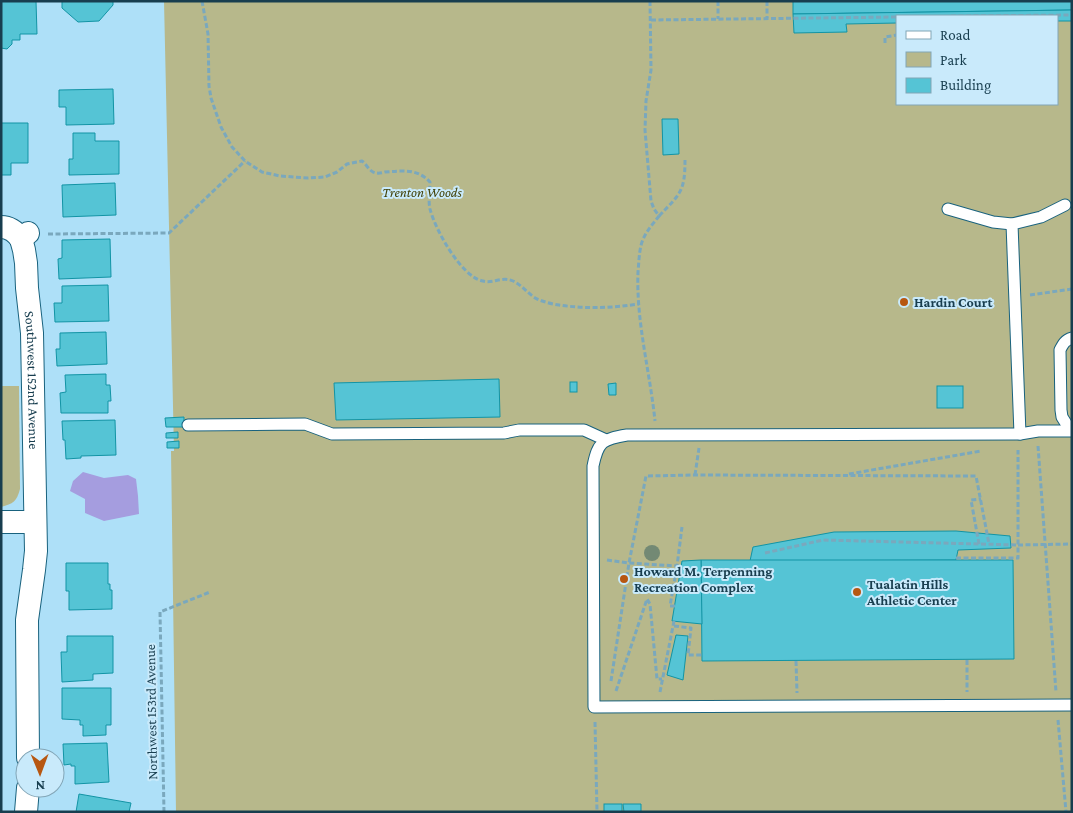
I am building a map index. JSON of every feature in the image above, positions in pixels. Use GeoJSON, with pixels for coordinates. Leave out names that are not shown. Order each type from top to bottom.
{"type":"FeatureCollection","features":[{"type":"Feature","properties":{"kind":"street"},"geometry":{"type":"LineString","coordinates":[[1,227],[24,236]]}},
{"type":"Feature","properties":{"kind":"street","name":"Southwest 152nd Avenue"},"geometry":{"type":"LineString","coordinates":[[24,236],[26,288],[32,333],[36,551],[27,620],[28,748]]}},
{"type":"Feature","properties":{"kind":"street"},"geometry":{"type":"LineString","coordinates":[[1,522],[35,522]]}},
{"type":"Feature","properties":{"kind":"street"},"geometry":{"type":"LineString","coordinates":[[26,812],[27,798]]}},
{"type":"Feature","properties":{"kind":"lane"},"geometry":{"type":"LineString","coordinates":[[948,209],[993,222],[1012,224],[1040,217],[1065,205]]}},
{"type":"Feature","properties":{"kind":"lane"},"geometry":{"type":"LineString","coordinates":[[1012,224],[1020,434]]}},
{"type":"Feature","properties":{"kind":"lane"},"geometry":{"type":"LineString","coordinates":[[1072,338],[1063,344],[1060,350],[1060,403],[1062,417],[1072,430]]}},
{"type":"Feature","properties":{"kind":"lane"},"geometry":{"type":"LineString","coordinates":[[188,425],[305,424],[332,434],[504,433],[519,430],[584,430],[606,440]]}},
{"type":"Feature","properties":{"kind":"lane"},"geometry":{"type":"LineString","coordinates":[[1072,430],[1038,431],[1020,434],[627,435],[606,440],[599,446],[593,466],[594,707],[1072,704]]}},
{"type":"Feature","properties":{"kind":"path"},"geometry":{"type":"LineString","coordinates":[[202,1],[208,34],[211,98],[221,127],[232,147],[245,161],[262,172],[280,176],[308,178],[325,177],[337,172],[347,164],[362,160],[375,173],[403,170],[414,172],[430,182],[428,199],[437,228],[449,249],[464,269],[475,278],[488,282],[509,279],[538,300],[574,308],[639,304]]}},
{"type":"Feature","properties":{"kind":"path"},"geometry":{"type":"LineString","coordinates":[[650,1],[651,70],[646,101],[645,130],[651,201],[659,216]]}},
{"type":"Feature","properties":{"kind":"path"},"geometry":{"type":"LineString","coordinates":[[718,1],[718,19]]}},
{"type":"Feature","properties":{"kind":"path"},"geometry":{"type":"LineString","coordinates":[[767,1],[767,18]]}},
{"type":"Feature","properties":{"kind":"path"},"geometry":{"type":"LineString","coordinates":[[950,15],[1072,15]]}},
{"type":"Feature","properties":{"kind":"path"},"geometry":{"type":"LineString","coordinates":[[651,20],[896,17]]}},
{"type":"Feature","properties":{"kind":"path"},"geometry":{"type":"LineString","coordinates":[[885,43],[885,37],[896,34]]}},
{"type":"Feature","properties":{"kind":"path"},"geometry":{"type":"LineString","coordinates":[[656,434],[652,393],[640,320],[639,260],[647,231],[678,197],[685,172],[685,160]]}},
{"type":"Feature","properties":{"kind":"path"},"geometry":{"type":"LineString","coordinates":[[24,236],[170,233],[245,161]]}},
{"type":"Feature","properties":{"kind":"path"},"geometry":{"type":"LineString","coordinates":[[1027,295],[1072,290]]}},
{"type":"Feature","properties":{"kind":"path"},"geometry":{"type":"LineString","coordinates":[[1038,431],[1066,812]]}},
{"type":"Feature","properties":{"kind":"path"},"geometry":{"type":"LineString","coordinates":[[695,475],[702,434]]}},
{"type":"Feature","properties":{"kind":"path"},"geometry":{"type":"LineString","coordinates":[[956,558],[1018,558],[1018,445],[1020,434]]}},
{"type":"Feature","properties":{"kind":"path"},"geometry":{"type":"LineString","coordinates":[[839,475],[990,450]]}},
{"type":"Feature","properties":{"kind":"path"},"geometry":{"type":"LineString","coordinates":[[609,707],[629,563],[646,476],[976,476],[989,544]]}},
{"type":"Feature","properties":{"kind":"path"},"geometry":{"type":"LineString","coordinates":[[979,544],[971,500],[981,499]]}},
{"type":"Feature","properties":{"kind":"path"},"geometry":{"type":"LineString","coordinates":[[675,606],[670,606],[682,527]]}},
{"type":"Feature","properties":{"kind":"path"},"geometry":{"type":"LineString","coordinates":[[765,553],[822,540],[1018,545],[1072,544]]}},
{"type":"Feature","properties":{"kind":"path"},"geometry":{"type":"LineString","coordinates":[[594,559],[677,566]]}},
{"type":"Feature","properties":{"kind":"path","name":"Northwest 153rd Avenue"},"geometry":{"type":"LineString","coordinates":[[164,812],[160,612],[210,592]]}},
{"type":"Feature","properties":{"kind":"path"},"geometry":{"type":"LineString","coordinates":[[672,592],[677,593]]}},
{"type":"Feature","properties":{"kind":"path"},"geometry":{"type":"LineString","coordinates":[[609,707],[647,599],[650,604],[656,679],[662,679],[674,623],[691,628],[688,655],[702,655]]}},
{"type":"Feature","properties":{"kind":"path"},"geometry":{"type":"LineString","coordinates":[[967,660],[967,705]]}},
{"type":"Feature","properties":{"kind":"path"},"geometry":{"type":"LineString","coordinates":[[796,661],[797,706]]}},
{"type":"Feature","properties":{"kind":"path"},"geometry":{"type":"LineString","coordinates":[[594,707],[597,812]]}},
{"type":"Feature","properties":{"kind":"green space","name":"Howard M. Terpenning Recreation Complex"},"geometry":{"type":"Polygon","coordinates":[[[164,1],[1072,1],[1072,812],[176,812],[171,451],[174,451],[164,1]]]}},
{"type":"Feature","properties":{"kind":"green space"},"geometry":{"type":"Polygon","coordinates":[[[1,386],[19,386],[20,489],[14,501],[9,505],[1,507],[1,386]]]}},
{"type":"Feature","properties":{"kind":"shaded area"},"geometry":{"type":"Polygon","coordinates":[[[83,472],[104,478],[128,475],[136,479],[139,514],[104,521],[85,513],[85,499],[70,491],[73,481],[83,472]]]}},
{"type":"Feature","properties":{"kind":"building"},"geometry":{"type":"Polygon","coordinates":[[[1,1],[36,1],[37,34],[20,34],[20,40],[12,40],[12,44],[7,49],[1,48],[1,1]]]}},
{"type":"Feature","properties":{"kind":"building"},"geometry":{"type":"Polygon","coordinates":[[[62,1],[113,1],[113,5],[99,21],[78,22],[62,8],[62,1]]]}},
{"type":"Feature","properties":{"kind":"building"},"geometry":{"type":"Polygon","coordinates":[[[793,1],[1072,1],[1072,10],[793,14],[793,1]]]}},
{"type":"Feature","properties":{"kind":"building"},"geometry":{"type":"Polygon","coordinates":[[[1072,10],[1072,21],[1058,21],[1058,15],[896,15],[896,23],[846,24],[847,32],[794,33],[793,14],[1072,10]]]}},
{"type":"Feature","properties":{"kind":"building"},"geometry":{"type":"Polygon","coordinates":[[[113,89],[114,124],[66,125],[66,107],[59,107],[59,90],[113,89]]]}},
{"type":"Feature","properties":{"kind":"building"},"geometry":{"type":"Polygon","coordinates":[[[662,119],[678,119],[679,154],[663,155],[662,119]]]}},
{"type":"Feature","properties":{"kind":"building"},"geometry":{"type":"Polygon","coordinates":[[[1,123],[28,123],[28,163],[11,163],[11,175],[1,175],[1,123]]]}},
{"type":"Feature","properties":{"kind":"building"},"geometry":{"type":"Polygon","coordinates":[[[73,133],[95,133],[95,141],[119,141],[119,174],[69,175],[69,159],[73,159],[73,133]]]}},
{"type":"Feature","properties":{"kind":"building"},"geometry":{"type":"Polygon","coordinates":[[[115,183],[116,215],[63,217],[62,185],[115,183]]]}},
{"type":"Feature","properties":{"kind":"building"},"geometry":{"type":"Polygon","coordinates":[[[110,239],[111,277],[59,279],[58,259],[62,258],[62,240],[110,239]]]}},
{"type":"Feature","properties":{"kind":"building"},"geometry":{"type":"Polygon","coordinates":[[[108,285],[109,321],[55,322],[54,303],[62,303],[62,286],[108,285]]]}},
{"type":"Feature","properties":{"kind":"building"},"geometry":{"type":"Polygon","coordinates":[[[106,332],[107,364],[57,366],[56,349],[60,349],[60,333],[106,332]]]}},
{"type":"Feature","properties":{"kind":"building"},"geometry":{"type":"Polygon","coordinates":[[[106,374],[106,385],[110,385],[111,401],[108,401],[108,413],[61,413],[60,393],[66,392],[65,375],[106,374]]]}},
{"type":"Feature","properties":{"kind":"building"},"geometry":{"type":"Polygon","coordinates":[[[499,379],[500,417],[336,420],[334,383],[499,379]]]}},
{"type":"Feature","properties":{"kind":"building"},"geometry":{"type":"Polygon","coordinates":[[[570,382],[577,382],[577,392],[570,392],[570,382]]]}},
{"type":"Feature","properties":{"kind":"building"},"geometry":{"type":"Polygon","coordinates":[[[616,383],[616,395],[609,395],[608,384],[616,383]]]}},
{"type":"Feature","properties":{"kind":"building"},"geometry":{"type":"Polygon","coordinates":[[[937,386],[963,386],[963,408],[937,408],[937,386]]]}},
{"type":"Feature","properties":{"kind":"building"},"geometry":{"type":"Polygon","coordinates":[[[184,417],[184,427],[166,427],[165,418],[184,417]]]}},
{"type":"Feature","properties":{"kind":"building"},"geometry":{"type":"Polygon","coordinates":[[[115,420],[116,455],[81,456],[81,458],[66,459],[62,421],[115,420]]]}},
{"type":"Feature","properties":{"kind":"building"},"geometry":{"type":"Polygon","coordinates":[[[178,432],[178,438],[166,438],[166,433],[178,432]]]}},
{"type":"Feature","properties":{"kind":"building"},"geometry":{"type":"Polygon","coordinates":[[[179,441],[179,448],[167,448],[167,442],[179,441]]]}},
{"type":"Feature","properties":{"kind":"building"},"geometry":{"type":"Polygon","coordinates":[[[956,531],[1010,536],[1011,548],[958,550],[956,560],[750,561],[753,547],[834,532],[956,531]]]}},
{"type":"Feature","properties":{"kind":"building","name":"Tualatin Hills Athletic Center"},"geometry":{"type":"Polygon","coordinates":[[[701,560],[1013,560],[1014,659],[702,661],[701,560]]]}},
{"type":"Feature","properties":{"kind":"building"},"geometry":{"type":"Polygon","coordinates":[[[701,560],[702,624],[672,621],[682,561],[701,560]]]}},
{"type":"Feature","properties":{"kind":"building"},"geometry":{"type":"Polygon","coordinates":[[[66,563],[108,563],[108,584],[110,584],[110,590],[112,590],[112,609],[69,610],[69,591],[66,591],[66,563]]]}},
{"type":"Feature","properties":{"kind":"building"},"geometry":{"type":"Polygon","coordinates":[[[676,635],[688,636],[683,680],[667,675],[676,635]]]}},
{"type":"Feature","properties":{"kind":"building"},"geometry":{"type":"Polygon","coordinates":[[[67,636],[113,636],[113,673],[93,674],[93,680],[62,682],[61,652],[67,652],[67,636]]]}},
{"type":"Feature","properties":{"kind":"building"},"geometry":{"type":"Polygon","coordinates":[[[62,688],[111,688],[111,725],[106,725],[106,735],[83,736],[83,725],[80,725],[80,720],[62,719],[62,688]]]}},
{"type":"Feature","properties":{"kind":"building"},"geometry":{"type":"Polygon","coordinates":[[[107,743],[109,782],[75,784],[75,766],[71,766],[71,764],[65,765],[65,748],[63,748],[63,744],[107,743]]]}},
{"type":"Feature","properties":{"kind":"building"},"geometry":{"type":"Polygon","coordinates":[[[79,794],[131,803],[129,812],[76,812],[79,794]]]}},
{"type":"Feature","properties":{"kind":"building"},"geometry":{"type":"Polygon","coordinates":[[[604,804],[622,804],[622,812],[604,812],[604,804]]]}},
{"type":"Feature","properties":{"kind":"building"},"geometry":{"type":"Polygon","coordinates":[[[623,804],[641,804],[641,812],[624,812],[623,804]]]}},
{"type":"Feature","properties":{"kind":"place","name":"Hardin Court"},"geometry":{"type":"Point","coordinates":[904,302]}},
{"type":"Feature","properties":{"kind":"place","name":"Howard M. Terpenning Recreation Complex"},"geometry":{"type":"Point","coordinates":[624,579]}},
{"type":"Feature","properties":{"kind":"place","name":"Tualatin Hills Athletic Center"},"geometry":{"type":"Point","coordinates":[857,592]}},
{"type":"Feature","properties":{"kind":"park label","name":"Trenton Woods"},"geometry":{"type":"Point","coordinates":[422,192]}}]}
